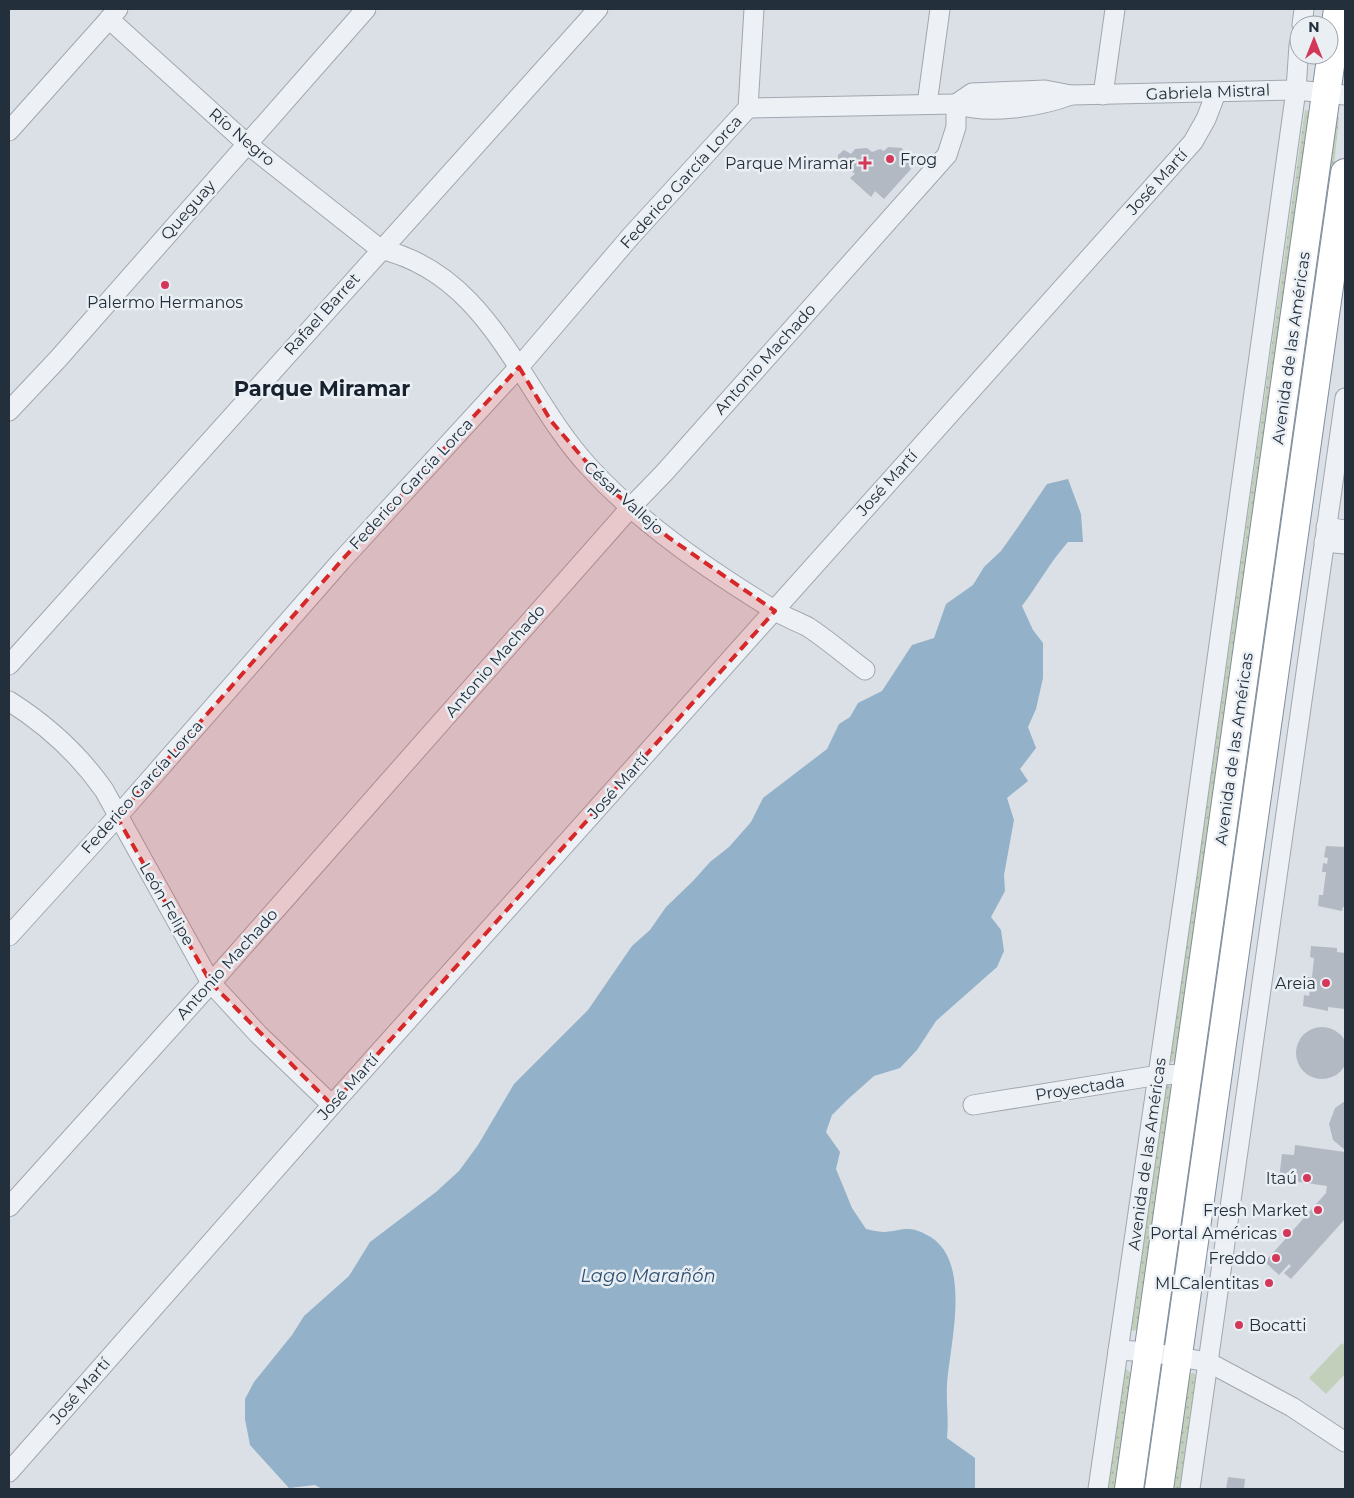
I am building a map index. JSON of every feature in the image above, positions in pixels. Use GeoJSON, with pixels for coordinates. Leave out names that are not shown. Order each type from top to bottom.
{"type":"FeatureCollection","features":[{"type":"Feature","properties":{"kind":"highway","name":"Avenida de las Américas"},"geometry":{"type":"LineString","coordinates":[[1129,1489],[1188,1074],[1336,94],[1338,9]]}},
{"type":"Feature","properties":{"kind":"highway","name":"Avenida de las Américas"},"geometry":{"type":"LineString","coordinates":[[1159,1489],[1345,173]]}},
{"type":"Feature","properties":{"kind":"street","name":"Queguay"},"geometry":{"type":"LineString","coordinates":[[9,412],[58,359],[246,143],[366,9]]}},
{"type":"Feature","properties":{"kind":"street","name":"Rafael Barret"},"geometry":{"type":"LineString","coordinates":[[9,665],[380,249],[598,9]]}},
{"type":"Feature","properties":{"kind":"street","name":"Federico García Lorca"},"geometry":{"type":"LineString","coordinates":[[9,936],[117,817],[342,560],[519,367],[631,236],[748,108],[754,9]]}},
{"type":"Feature","properties":{"kind":"street"},"geometry":{"type":"LineString","coordinates":[[928,104],[940,9]]}},
{"type":"Feature","properties":{"kind":"street"},"geometry":{"type":"LineString","coordinates":[[1103,95],[1115,9]]}},
{"type":"Feature","properties":{"kind":"street","name":"Río Negro"},"geometry":{"type":"LineString","coordinates":[[113,14],[246,143],[380,249]]}},
{"type":"Feature","properties":{"kind":"street"},"geometry":{"type":"LineString","coordinates":[[9,131],[113,14]]}},
{"type":"Feature","properties":{"kind":"street","name":"Avenida de las Américas"},"geometry":{"type":"LineString","coordinates":[[1098,1489],[1159,1075],[1296,90],[1298,65]]}},
{"type":"Feature","properties":{"kind":"street","name":"Gabriela Mistral"},"geometry":{"type":"LineString","coordinates":[[748,108],[956,104],[972,93],[1045,90],[1071,95],[1296,90],[1336,94]]}},
{"type":"Feature","properties":{"kind":"street","name":"José Martí"},"geometry":{"type":"LineString","coordinates":[[9,1472],[332,1105],[1193,142],[1206,119],[1216,93]]}},
{"type":"Feature","properties":{"kind":"street","name":"Antonio Machado"},"geometry":{"type":"LineString","coordinates":[[9,1207],[211,982],[631,507],[677,459],[947,155],[956,127],[956,104]]}},
{"type":"Feature","properties":{"kind":"street","name":"César Vallejo"},"geometry":{"type":"LineString","coordinates":[[380,249],[402,254],[422,264],[458,290],[483,316],[569,444],[609,488],[668,537],[775,611],[808,627],[866,670]]}},
{"type":"Feature","properties":{"kind":"street"},"geometry":{"type":"LineString","coordinates":[[1190,1489],[1233,1192],[1269,913],[1345,398]]}},
{"type":"Feature","properties":{"kind":"street"},"geometry":{"type":"LineString","coordinates":[[1325,534],[1345,530]]}},
{"type":"Feature","properties":{"kind":"street"},"geometry":{"type":"LineString","coordinates":[[1325,534],[1345,544]]}},
{"type":"Feature","properties":{"kind":"street","name":"León Felipe"},"geometry":{"type":"LineString","coordinates":[[9,702],[66,744],[87,766],[211,982],[258,1034],[332,1105]]}},
{"type":"Feature","properties":{"kind":"street","name":"Proyectada"},"geometry":{"type":"LineString","coordinates":[[972,1105],[1159,1075],[1188,1074]]}},
{"type":"Feature","properties":{"kind":"street"},"geometry":{"type":"LineString","coordinates":[[1118,1350],[1149,1352],[1208,1362],[1292,1407],[1345,1442]]}},
{"type":"Feature","properties":{"kind":"highlighted area"},"geometry":{"type":"Polygon","coordinates":[[[519,367],[551,421],[609,488],[668,537],[775,611],[332,1105],[211,983],[117,817],[342,560],[519,367]]]}},
{"type":"Feature","properties":{"kind":"green space"},"geometry":{"type":"Polygon","coordinates":[[[1305,110],[1310,111],[1177,1060],[1165,1064],[1191,918],[1305,110]]]}},
{"type":"Feature","properties":{"kind":"green space"},"geometry":{"type":"Polygon","coordinates":[[[1335,114],[1339,118],[1333,176],[1168,1339],[1164,1336],[1335,114]]]}},
{"type":"Feature","properties":{"kind":"green space"},"geometry":{"type":"Polygon","coordinates":[[[1166,1082],[1172,1088],[1138,1330],[1129,1331],[1166,1082]]]}},
{"type":"Feature","properties":{"kind":"green space"},"geometry":{"type":"Polygon","coordinates":[[[1342,1343],[1345,1346],[1345,1374],[1326,1394],[1309,1378],[1342,1343]]]}},
{"type":"Feature","properties":{"kind":"green space"},"geometry":{"type":"Polygon","coordinates":[[[1125,1368],[1133,1375],[1116,1489],[1103,1489],[1125,1368]]]}},
{"type":"Feature","properties":{"kind":"green space"},"geometry":{"type":"Polygon","coordinates":[[[1194,1373],[1198,1378],[1183,1489],[1170,1489],[1189,1374],[1194,1373]]]}},
{"type":"Feature","properties":{"kind":"water","name":"Lago Marañón"},"geometry":{"type":"Polygon","coordinates":[[[1068,479],[1081,514],[1083,542],[1068,542],[1055,557],[1022,606],[1033,630],[1043,643],[1043,678],[1036,709],[1028,727],[1036,748],[1020,769],[1028,781],[1007,798],[1014,820],[1004,875],[1005,891],[991,917],[1001,930],[1004,951],[997,967],[936,1021],[917,1050],[900,1068],[874,1076],[832,1115],[826,1132],[840,1152],[836,1169],[852,1208],[866,1229],[883,1232],[905,1229],[919,1231],[940,1245],[950,1261],[956,1302],[947,1385],[947,1438],[975,1458],[975,1489],[322,1489],[315,1485],[289,1488],[250,1445],[245,1419],[245,1399],[254,1382],[292,1335],[304,1316],[349,1276],[370,1242],[436,1192],[459,1171],[478,1145],[514,1084],[588,1010],[632,946],[650,930],[666,907],[710,862],[729,847],[751,822],[763,798],[827,749],[839,724],[850,717],[858,703],[882,691],[912,645],[934,638],[946,604],[973,585],[984,567],[1001,551],[1047,484],[1068,479]]]}},
{"type":"Feature","properties":{"kind":"building"},"geometry":{"type":"Polygon","coordinates":[[[888,147],[902,148],[911,169],[884,199],[875,191],[871,197],[850,178],[855,174],[838,159],[838,155],[844,150],[851,154],[855,149],[867,148],[872,152],[880,149],[884,151],[888,147]]]}},
{"type":"Feature","properties":{"kind":"building"},"geometry":{"type":"Polygon","coordinates":[[[1326,846],[1345,847],[1345,907],[1343,907],[1342,911],[1318,906],[1319,895],[1323,895],[1326,872],[1322,872],[1323,863],[1327,864],[1328,858],[1324,857],[1326,846]]]}},
{"type":"Feature","properties":{"kind":"building","name":"Areia"},"geometry":{"type":"Polygon","coordinates":[[[1311,946],[1337,948],[1337,952],[1345,953],[1345,1009],[1328,1007],[1328,1011],[1303,1006],[1304,995],[1309,996],[1310,990],[1305,989],[1307,977],[1312,977],[1314,958],[1310,957],[1311,946]]]}},
{"type":"Feature","properties":{"kind":"building"},"geometry":{"type":"Polygon","coordinates":[[[1322,1027],[1332,1029],[1340,1035],[1346,1043],[1348,1053],[1346,1063],[1340,1071],[1332,1077],[1322,1079],[1312,1077],[1304,1071],[1298,1063],[1296,1053],[1298,1043],[1304,1035],[1312,1029],[1322,1027]]]}},
{"type":"Feature","properties":{"kind":"building"},"geometry":{"type":"Polygon","coordinates":[[[1345,1101],[1345,1150],[1333,1140],[1329,1124],[1335,1108],[1345,1101]]]}},
{"type":"Feature","properties":{"kind":"building"},"geometry":{"type":"Polygon","coordinates":[[[1295,1145],[1345,1152],[1345,1219],[1291,1279],[1284,1273],[1291,1266],[1289,1264],[1279,1275],[1265,1262],[1326,1193],[1327,1186],[1279,1179],[1282,1154],[1294,1155],[1295,1145]]]}},
{"type":"Feature","properties":{"kind":"building"},"geometry":{"type":"Polygon","coordinates":[[[1228,1477],[1245,1479],[1244,1489],[1226,1489],[1228,1477]]]}},
{"type":"Feature","properties":{"kind":"place","name":"Frog"},"geometry":{"type":"Point","coordinates":[890,159]}},
{"type":"Feature","properties":{"kind":"place","name":"Parque Miramar"},"geometry":{"type":"Point","coordinates":[865,163]}},
{"type":"Feature","properties":{"kind":"place","name":"Palermo Hermanos"},"geometry":{"type":"Point","coordinates":[165,285]}},
{"type":"Feature","properties":{"kind":"place","name":"Areia"},"geometry":{"type":"Point","coordinates":[1326,983]}},
{"type":"Feature","properties":{"kind":"place","name":"Itaú"},"geometry":{"type":"Point","coordinates":[1307,1178]}},
{"type":"Feature","properties":{"kind":"place","name":"Fresh Market"},"geometry":{"type":"Point","coordinates":[1318,1210]}},
{"type":"Feature","properties":{"kind":"place","name":"Portal Américas"},"geometry":{"type":"Point","coordinates":[1287,1233]}},
{"type":"Feature","properties":{"kind":"place","name":"Freddo"},"geometry":{"type":"Point","coordinates":[1276,1258]}},
{"type":"Feature","properties":{"kind":"place","name":"MLCalentitas"},"geometry":{"type":"Point","coordinates":[1269,1283]}},
{"type":"Feature","properties":{"kind":"place","name":"Bocatti"},"geometry":{"type":"Point","coordinates":[1239,1325]}},
{"type":"Feature","properties":{"kind":"district","name":"Parque Miramar"},"geometry":{"type":"Point","coordinates":[322,388]}}]}
